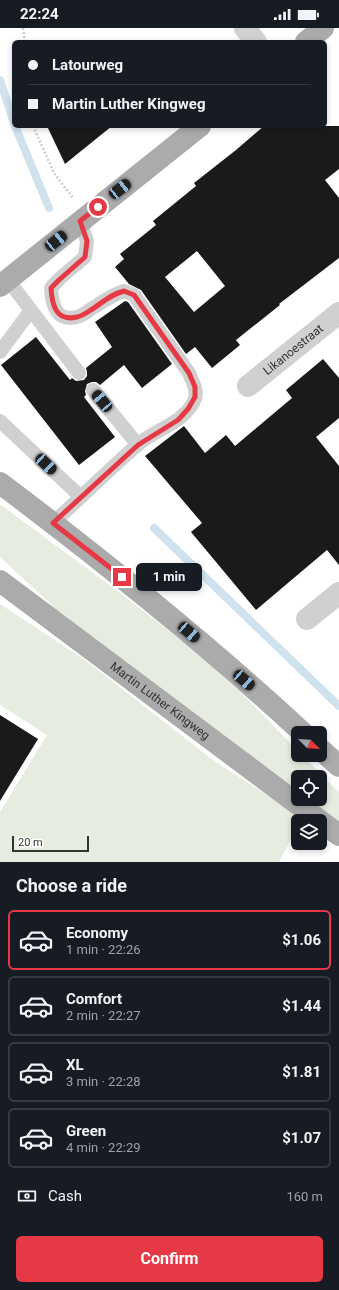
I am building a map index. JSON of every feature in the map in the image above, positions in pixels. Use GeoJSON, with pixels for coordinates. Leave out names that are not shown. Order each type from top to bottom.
{"type":"FeatureCollection","features":[{"type":"Feature","properties":{"kind":"main road"},"geometry":{"type":"LineString","coordinates":[[308,40],[323,28]]}},
{"type":"Feature","properties":{"kind":"main road"},"geometry":{"type":"LineString","coordinates":[[4,283],[197,128]]}},
{"type":"Feature","properties":{"kind":"main road"},"geometry":{"type":"LineString","coordinates":[[0,483],[156,604],[296,726]]}},
{"type":"Feature","properties":{"kind":"main road","name":"Martin Luther Kingweg"},"geometry":{"type":"LineString","coordinates":[[0,581],[339,835]]}},
{"type":"Feature","properties":{"kind":"main road"},"geometry":{"type":"LineString","coordinates":[[327,755],[339,766]]}},
{"type":"Feature","properties":{"kind":"street"},"geometry":{"type":"LineString","coordinates":[[245,28],[254,40]]}},
{"type":"Feature","properties":{"kind":"street","name":"Likanoestraat"},"geometry":{"type":"LineString","coordinates":[[248,386],[339,313]]}},
{"type":"Feature","properties":{"kind":"street"},"geometry":{"type":"LineString","coordinates":[[307,619],[339,593]]}},
{"type":"Feature","properties":{"kind":"lane"},"geometry":{"type":"LineString","coordinates":[[53,523],[138,445],[178,420],[188,409],[195,397],[195,387],[189,373],[134,295],[124,291],[114,294],[78,317],[67,318],[57,314],[52,302],[51,288],[85,257],[87,241],[83,219]]}},
{"type":"Feature","properties":{"kind":"lane"},"geometry":{"type":"LineString","coordinates":[[4,283],[31,310],[79,373]]}},
{"type":"Feature","properties":{"kind":"lane"},"geometry":{"type":"LineString","coordinates":[[0,352],[31,310]]}},
{"type":"Feature","properties":{"kind":"lane"},"geometry":{"type":"LineString","coordinates":[[93,390],[138,445]]}},
{"type":"Feature","properties":{"kind":"lane"},"geometry":{"type":"LineString","coordinates":[[0,421],[81,497]]}},
{"type":"Feature","properties":{"kind":"path"},"geometry":{"type":"LineString","coordinates":[[23,28],[25,40]]}},
{"type":"Feature","properties":{"kind":"path"},"geometry":{"type":"LineString","coordinates":[[34,128],[54,174],[83,219]]}},
{"type":"Feature","properties":{"kind":"shaded area"},"geometry":{"type":"Polygon","coordinates":[[[0,504],[184,643],[241,693],[291,744],[291,762],[309,762],[317,770],[291,770],[291,785],[57,610],[0,557],[0,504]]]}},
{"type":"Feature","properties":{"kind":"shaded area"},"geometry":{"type":"Polygon","coordinates":[[[0,604],[85,660],[213,760],[296,814],[291,814],[291,839],[279,862],[0,862],[0,812],[47,735],[0,705],[0,604]]]}},
{"type":"Feature","properties":{"kind":"shaded area"},"geometry":{"type":"Polygon","coordinates":[[[327,780],[339,792],[339,821],[319,806],[327,806],[327,780]]]}},
{"type":"Feature","properties":{"kind":"building"},"geometry":{"type":"Polygon","coordinates":[[[327,126],[339,126],[339,169],[325,180],[339,198],[339,258],[279,304],[280,305],[236,340],[240,345],[212,368],[195,347],[186,354],[141,290],[129,284],[115,267],[124,259],[120,254],[156,225],[153,221],[196,186],[194,183],[262,128],[327,128],[327,126]],[[197,251],[165,277],[194,312],[225,286],[197,251]]]}},
{"type":"Feature","properties":{"kind":"building"},"geometry":{"type":"Polygon","coordinates":[[[48,128],[110,128],[65,164],[48,128]]]}},
{"type":"Feature","properties":{"kind":"building"},"geometry":{"type":"Polygon","coordinates":[[[125,301],[128,302],[172,364],[142,388],[124,365],[100,385],[96,382],[87,384],[85,391],[86,395],[84,397],[115,437],[79,465],[1,365],[36,337],[70,380],[72,378],[76,381],[84,380],[87,376],[86,368],[112,347],[95,322],[125,301]]]}},
{"type":"Feature","properties":{"kind":"building"},"geometry":{"type":"Polygon","coordinates":[[[323,359],[339,378],[339,418],[316,437],[339,466],[339,565],[327,550],[256,610],[191,532],[202,523],[145,456],[184,426],[205,453],[226,435],[235,446],[292,398],[286,390],[323,359]]]}},
{"type":"Feature","properties":{"kind":"building"},"geometry":{"type":"Polygon","coordinates":[[[0,715],[38,739],[0,801],[0,715]]]}},
{"type":"Feature","properties":{"kind":"waterway"},"geometry":{"type":"LineString","coordinates":[[0,80],[12,117]]}},
{"type":"Feature","properties":{"kind":"waterway"},"geometry":{"type":"LineString","coordinates":[[16,128],[49,208]]}},
{"type":"Feature","properties":{"kind":"waterway"},"geometry":{"type":"LineString","coordinates":[[154,528],[339,706]]}},
{"type":"Feature","properties":{"kind":"route"},"geometry":{"type":"LineString","coordinates":[[98,207],[80,221],[87,241],[85,257],[51,288],[52,302],[57,314],[67,318],[78,317],[114,294],[124,291],[134,295],[189,373],[195,387],[195,397],[188,409],[178,420],[138,445],[53,523],[122,577]]}}]}
